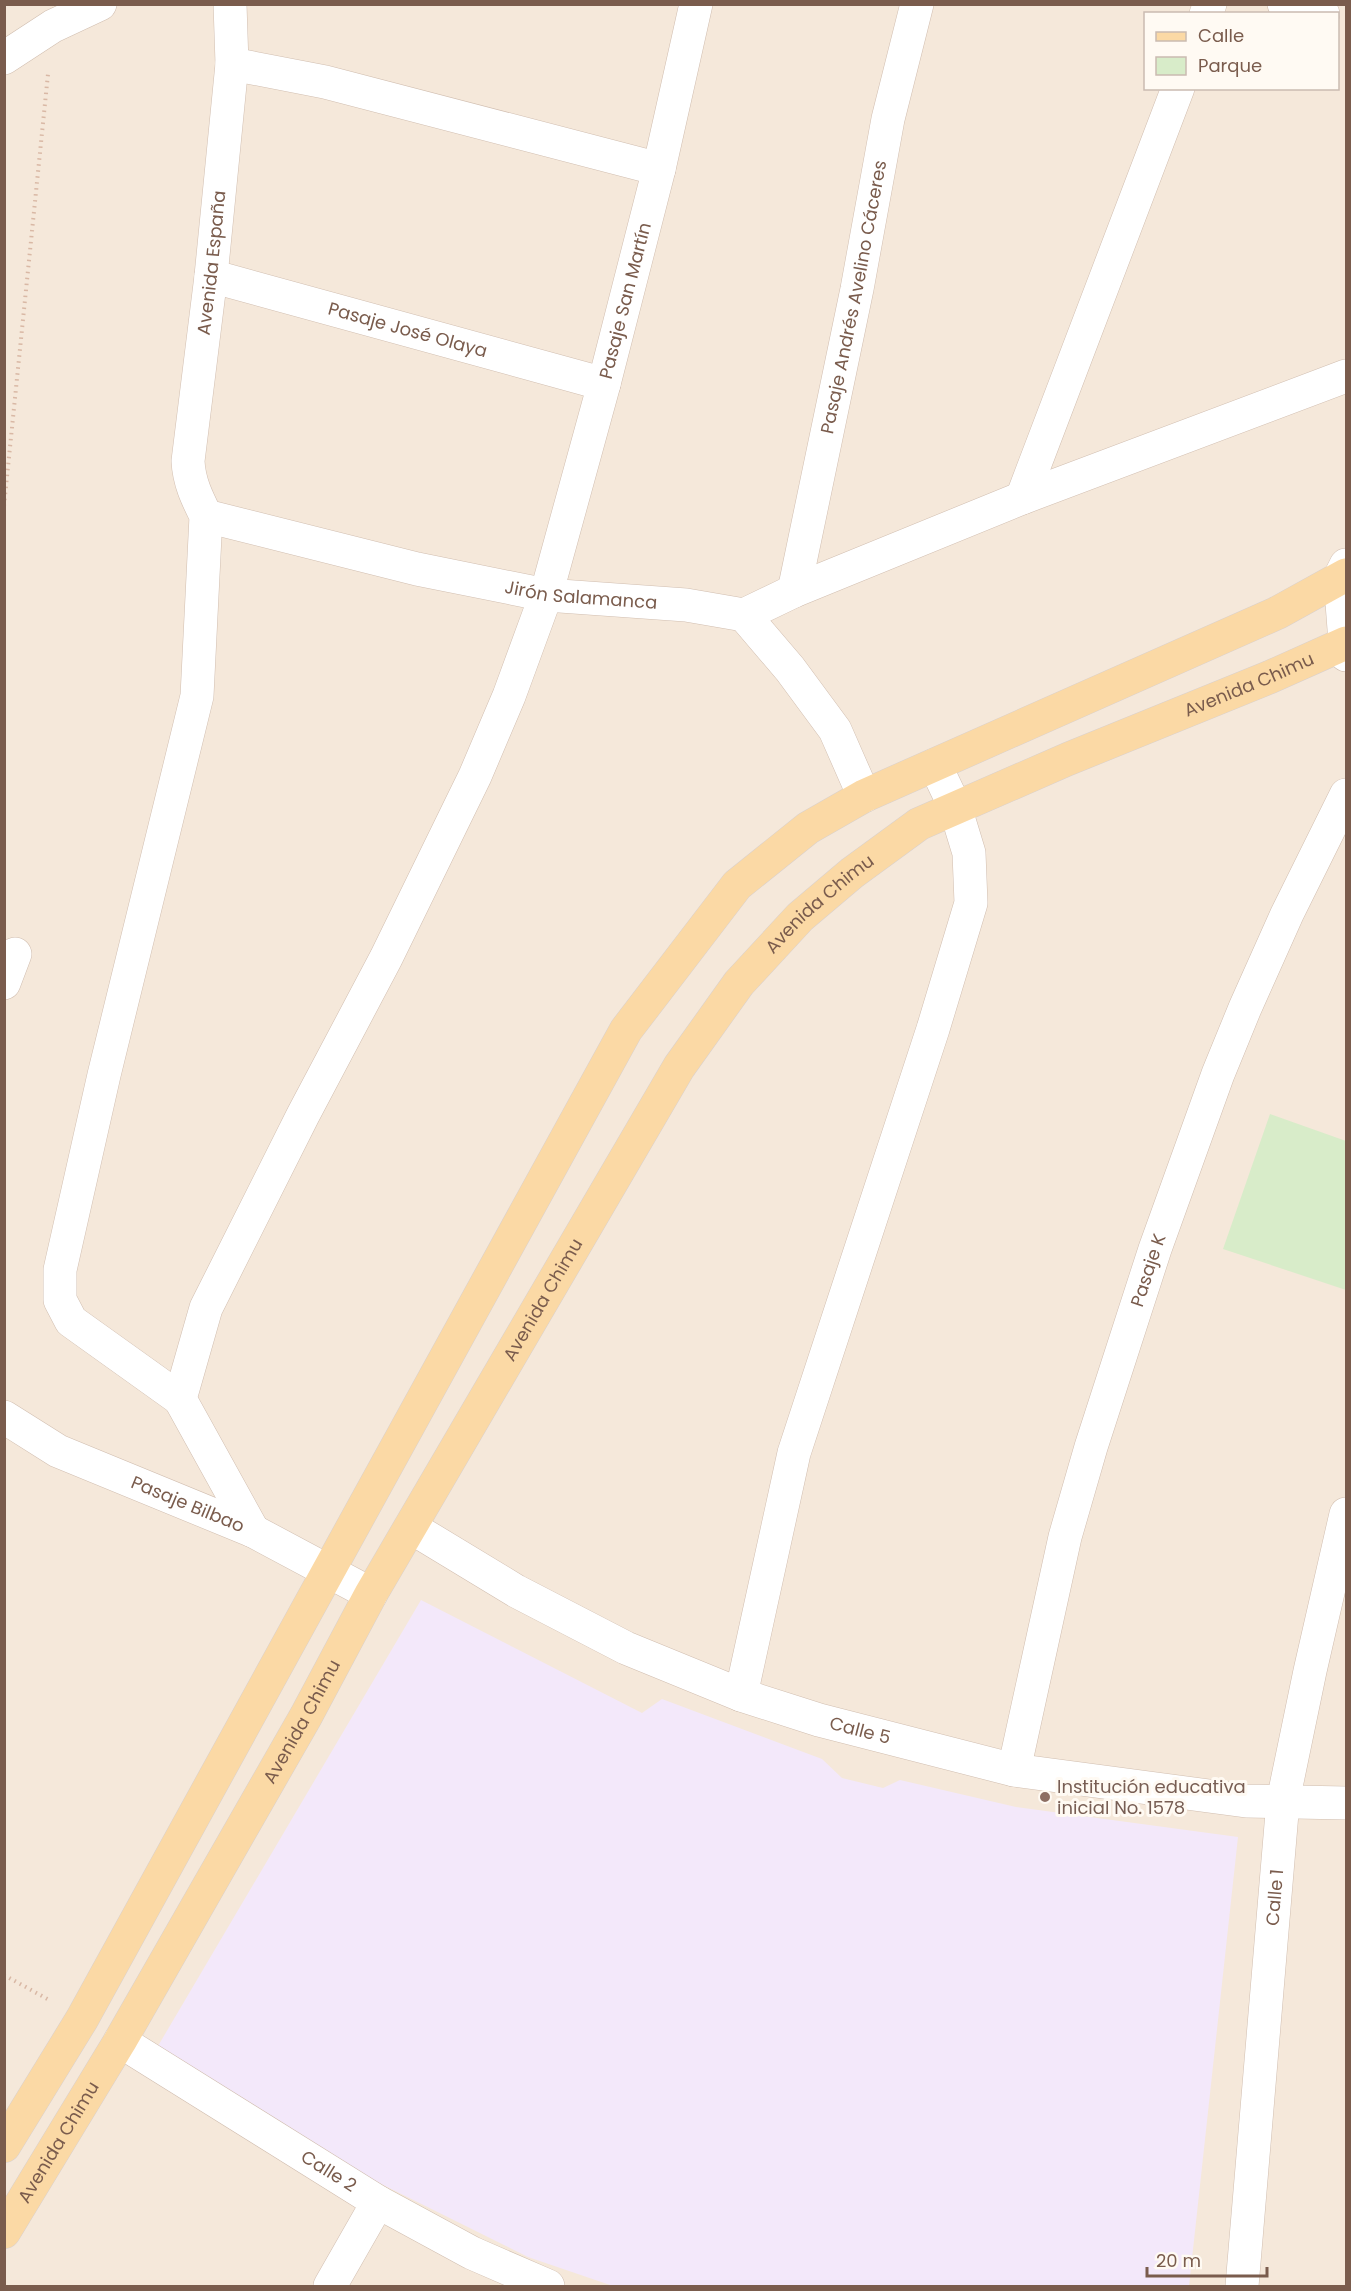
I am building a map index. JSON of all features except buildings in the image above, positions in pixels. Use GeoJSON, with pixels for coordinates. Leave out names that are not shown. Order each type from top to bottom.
{"type":"FeatureCollection","features":[{"type":"Feature","properties":{"kind":"main road"},"geometry":{"type":"LineString","coordinates":[[4,2146],[82,2019],[626,1030],[737,885],[808,828],[864,796],[1277,613],[1344,572]]}},
{"type":"Feature","properties":{"kind":"main road","name":"Avenida Chimu"},"geometry":{"type":"LineString","coordinates":[[4,2232],[120,2041],[306,1716],[371,1594],[679,1067],[739,983],[800,917],[852,873],[919,824],[1346,647]]}},
{"type":"Feature","properties":{"kind":"street"},"geometry":{"type":"LineString","coordinates":[[4,58],[53,26],[100,4]]}},
{"type":"Feature","properties":{"kind":"street","name":"Avenida España"},"geometry":{"type":"LineString","coordinates":[[206,516],[193,489],[188,461],[211,276],[232,64],[230,4]]}},
{"type":"Feature","properties":{"kind":"street","name":"Pasaje San Martín"},"geometry":{"type":"LineString","coordinates":[[180,1399],[206,1308],[303,1114],[386,958],[475,776],[509,696],[546,595],[604,384],[659,169],[696,4]]}},
{"type":"Feature","properties":{"kind":"street","name":"Pasaje Andrés Avelino Cáceres"},"geometry":{"type":"LineString","coordinates":[[794,591],[856,289],[888,119],[917,4]]}},
{"type":"Feature","properties":{"kind":"street"},"geometry":{"type":"LineString","coordinates":[[1284,4],[1315,12]]}},
{"type":"Feature","properties":{"kind":"street"},"geometry":{"type":"LineString","coordinates":[[232,64],[325,82],[659,169]]}},
{"type":"Feature","properties":{"kind":"street"},"geometry":{"type":"LineString","coordinates":[[1022,498],[1177,90]]}},
{"type":"Feature","properties":{"kind":"street","name":"Pasaje José Olaya"},"geometry":{"type":"LineString","coordinates":[[211,276],[604,384]]}},
{"type":"Feature","properties":{"kind":"street"},"geometry":{"type":"LineString","coordinates":[[864,796],[835,730],[790,669],[744,615],[794,591],[1022,498],[1347,376]]}},
{"type":"Feature","properties":{"kind":"street"},"geometry":{"type":"LineString","coordinates":[[206,516],[197,696],[104,1075],[60,1270],[60,1300],[71,1321],[180,1399],[253,1531]]}},
{"type":"Feature","properties":{"kind":"street","name":"Jirón Salamanca"},"geometry":{"type":"LineString","coordinates":[[206,516],[417,569],[546,595],[686,605],[744,615]]}},
{"type":"Feature","properties":{"kind":"street"},"geometry":{"type":"LineString","coordinates":[[1344,572],[1346,647]]}},
{"type":"Feature","properties":{"kind":"street"},"geometry":{"type":"LineString","coordinates":[[741,1695],[778,1519],[797,1443],[933,1029],[971,903],[969,853],[956,807],[935,765]]}},
{"type":"Feature","properties":{"kind":"street","name":"Pasaje K"},"geometry":{"type":"LineString","coordinates":[[1014,1770],[1065,1537],[1091,1447],[1155,1249],[1218,1074],[1245,1008],[1287,914],[1347,795]]}},
{"type":"Feature","properties":{"kind":"street","name":"Pasaje Bilbao"},"geometry":{"type":"LineString","coordinates":[[4,1418],[58,1451],[253,1531],[371,1594]]}},
{"type":"Feature","properties":{"kind":"street","name":"Calle 1"},"geometry":{"type":"LineString","coordinates":[[1242,2286],[1283,1801],[1310,1671],[1347,1514]]}},
{"type":"Feature","properties":{"kind":"street","name":"Calle 5"},"geometry":{"type":"LineString","coordinates":[[411,1528],[516,1591],[626,1648],[741,1695],[819,1720],[1014,1770],[1246,1801],[1347,1803]]}},
{"type":"Feature","properties":{"kind":"street","name":"Calle 2"},"geometry":{"type":"LineString","coordinates":[[120,2041],[378,2202],[472,2253],[548,2286]]}},
{"type":"Feature","properties":{"kind":"street"},"geometry":{"type":"LineString","coordinates":[[330,2286],[378,2202]]}},
{"type":"Feature","properties":{"kind":"path"},"geometry":{"type":"LineString","coordinates":[[4,506],[53,26]]}},
{"type":"Feature","properties":{"kind":"shaded area"},"geometry":{"type":"Polygon","coordinates":[[[5,5],[1346,5],[1346,2286],[5,2286],[5,5]]]}},
{"type":"Feature","properties":{"kind":"shaded area"},"geometry":{"type":"Polygon","coordinates":[[[421,1600],[642,1713],[662,1699],[822,1759],[842,1778],[883,1788],[900,1780],[1016,1807],[1238,1837],[1189,2286],[613,2286],[528,2257],[359,2173],[158,2046],[421,1600]]]}},
{"type":"Feature","properties":{"kind":"green space"},"geometry":{"type":"Polygon","coordinates":[[[1270,1114],[1346,1141],[1346,1290],[1223,1249],[1270,1114]]]}},
{"type":"Feature","properties":{"kind":"place","name":"Institución educativa inicial No. 1578"},"geometry":{"type":"Point","coordinates":[1045,1797]}}]}
